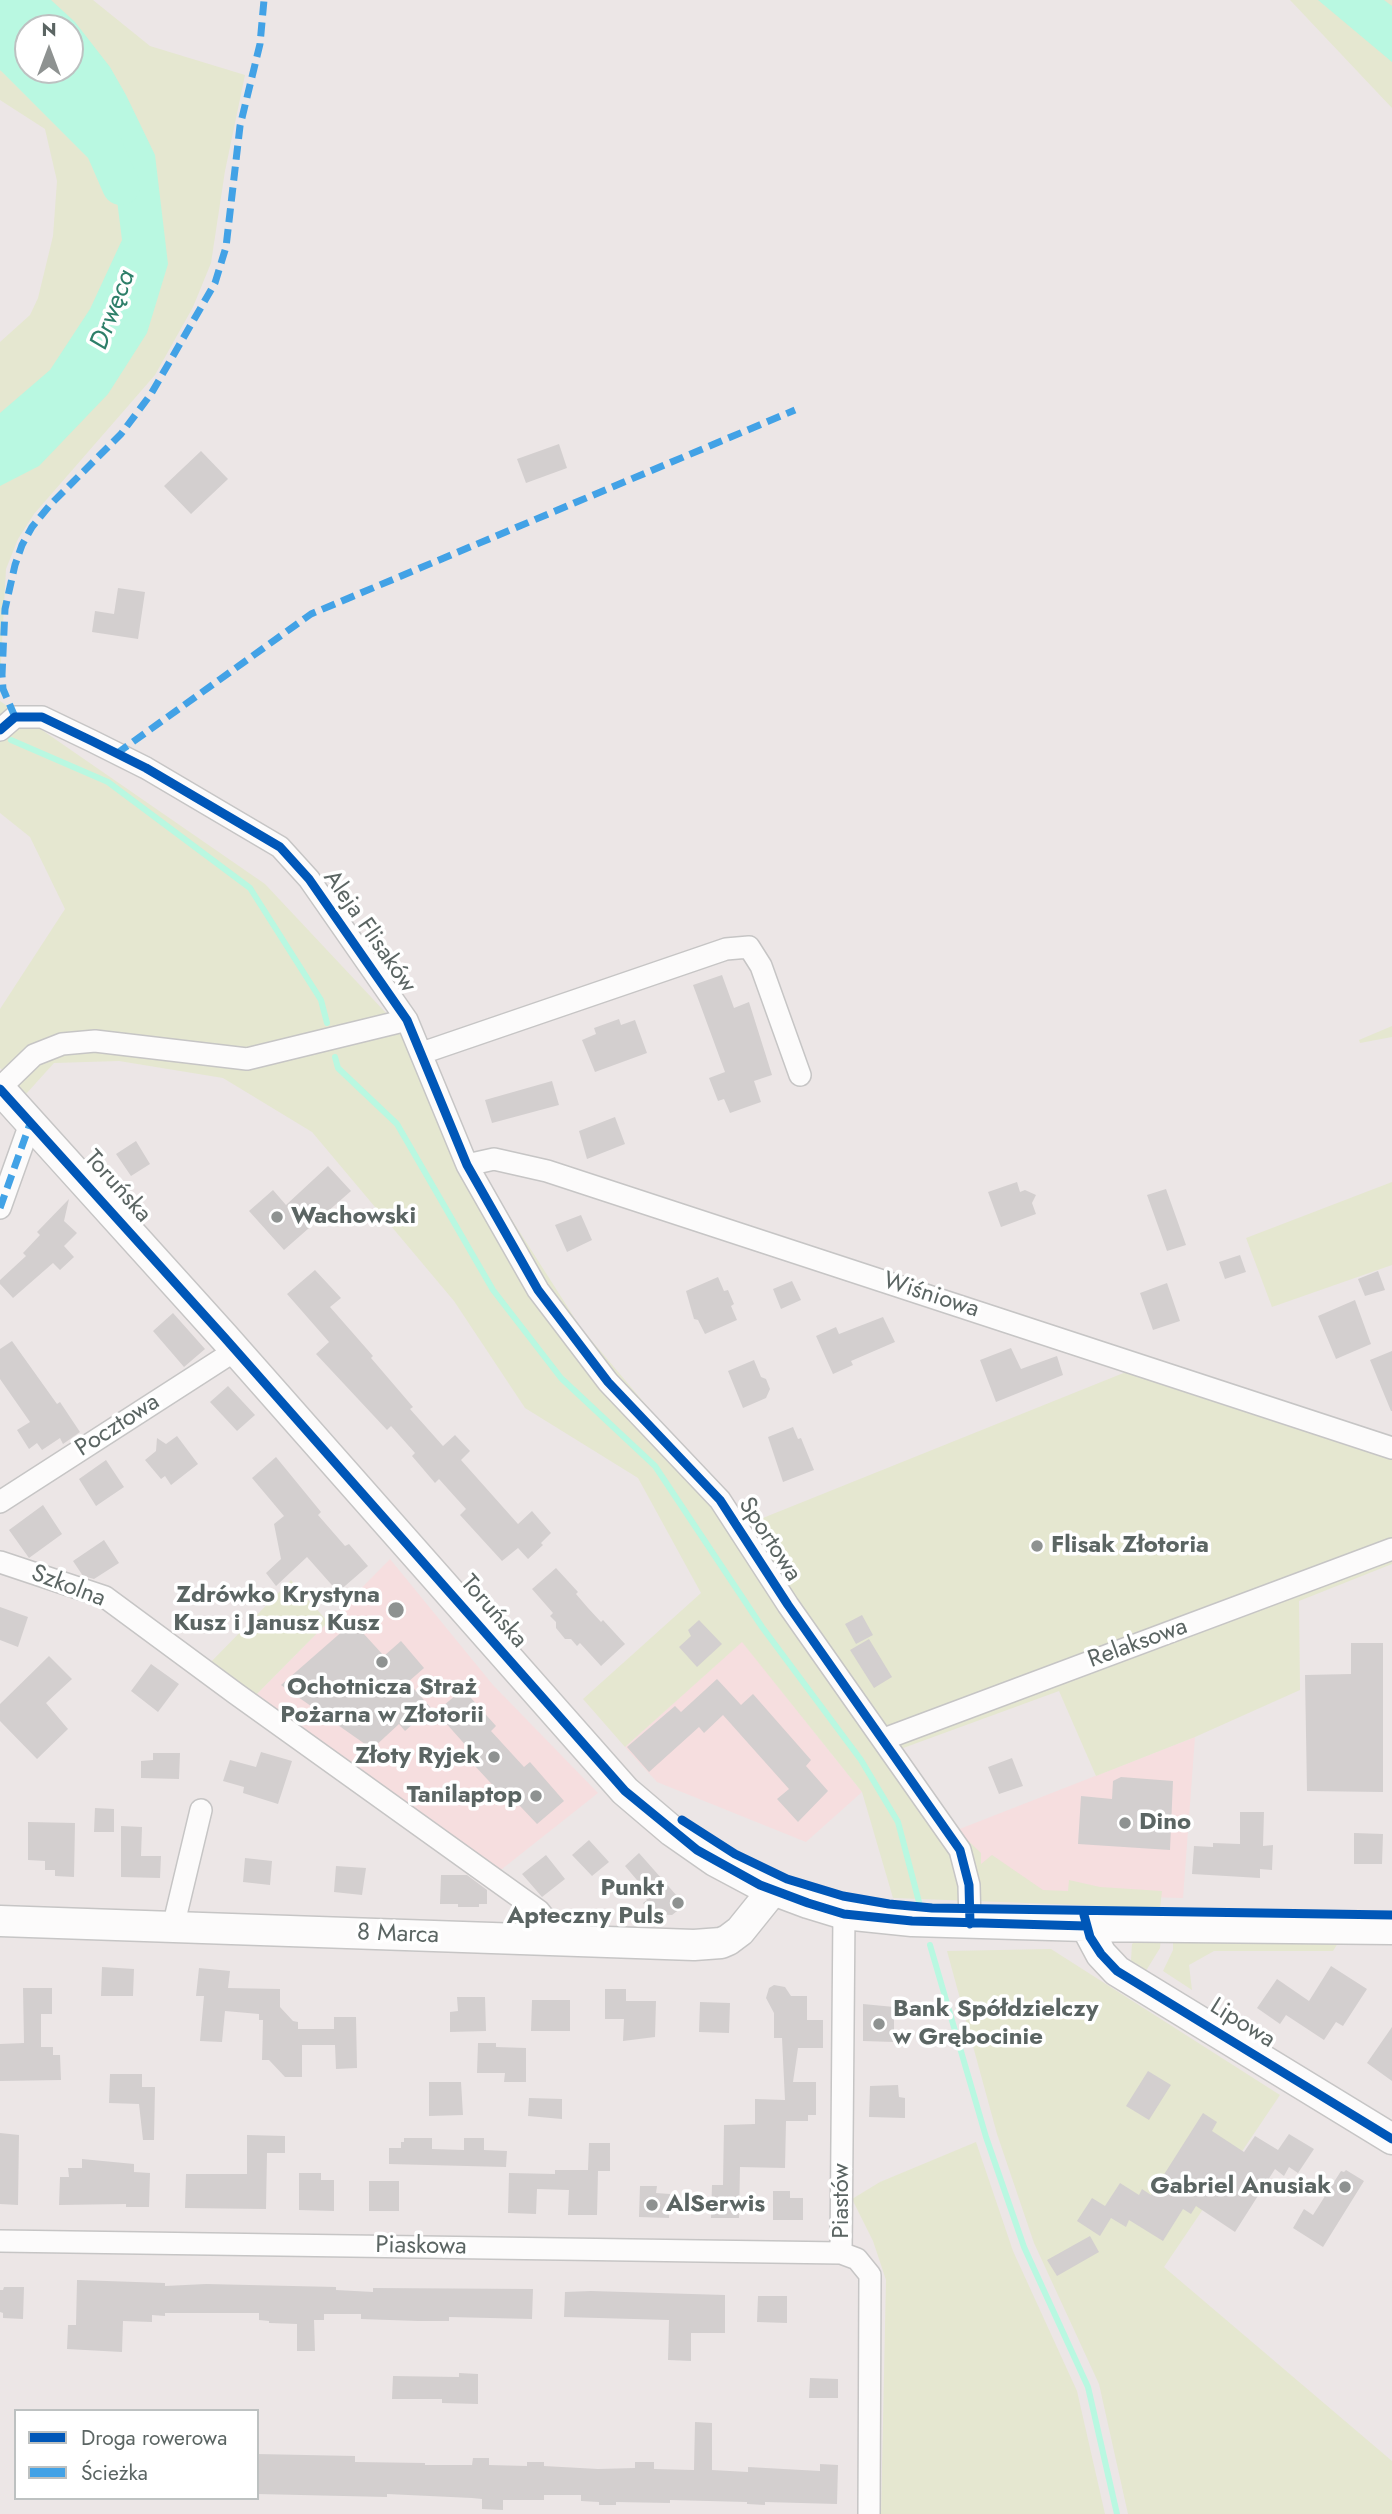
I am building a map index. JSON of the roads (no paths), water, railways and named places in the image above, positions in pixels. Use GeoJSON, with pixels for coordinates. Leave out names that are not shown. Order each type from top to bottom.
{"type":"FeatureCollection","features":[{"type":"Feature","properties":{"kind":"main road","name":"Toruńska"},"geometry":{"type":"LineString","coordinates":[[0,1088],[236,1350],[625,1791],[697,1850],[739,1875],[844,1914],[970,1924],[1392,1929]]}},
{"type":"Feature","properties":{"kind":"main road","name":"8 Marca"},"geometry":{"type":"LineString","coordinates":[[0,1921],[694,1945],[721,1943],[740,1931],[774,1890]]}},
{"type":"Feature","properties":{"kind":"main road","name":"Lipowa"},"geometry":{"type":"LineString","coordinates":[[1086,1926],[1101,1954],[1117,1970],[1392,2139]]}},
{"type":"Feature","properties":{"kind":"street","name":"Aleja Flisaków"},"geometry":{"type":"LineString","coordinates":[[8,723],[42,717],[146,768],[280,847],[309,879],[407,1020],[467,1165]]}},
{"type":"Feature","properties":{"kind":"street"},"geometry":{"type":"LineString","coordinates":[[422,1053],[726,949],[749,947],[761,966],[800,1075]]}},
{"type":"Feature","properties":{"kind":"street"},"geometry":{"type":"LineString","coordinates":[[0,1088],[34,1055],[62,1044],[95,1041],[192,1055],[247,1059],[407,1020]]}},
{"type":"Feature","properties":{"kind":"street"},"geometry":{"type":"LineString","coordinates":[[0,1208],[31,1121]]}},
{"type":"Feature","properties":{"kind":"street","name":"Wiśniowa"},"geometry":{"type":"LineString","coordinates":[[467,1165],[494,1159],[547,1171],[1392,1448]]}},
{"type":"Feature","properties":{"kind":"street","name":"Sportowa"},"geometry":{"type":"LineString","coordinates":[[467,1165],[538,1290],[608,1382],[720,1500],[788,1605],[960,1850],[969,1885],[970,1924]]}},
{"type":"Feature","properties":{"kind":"street","name":"Pocztowa"},"geometry":{"type":"LineString","coordinates":[[0,1502],[236,1350]]}},
{"type":"Feature","properties":{"kind":"street","name":"Relaksowa"},"geometry":{"type":"LineString","coordinates":[[884,1739],[1392,1549]]}},
{"type":"Feature","properties":{"kind":"street","name":"Szkolna"},"geometry":{"type":"LineString","coordinates":[[0,1562],[105,1597],[234,1693],[539,1911],[564,1941]]}},
{"type":"Feature","properties":{"kind":"street"},"geometry":{"type":"LineString","coordinates":[[173,1927],[201,1810]]}},
{"type":"Feature","properties":{"kind":"street","name":"Piastów"},"geometry":{"type":"LineString","coordinates":[[844,1914],[841,2253],[857,2259],[870,2275],[869,2514]]}},
{"type":"Feature","properties":{"kind":"street","name":"Piaskowa"},"geometry":{"type":"LineString","coordinates":[[0,2241],[841,2253]]}},
{"type":"Feature","properties":{"kind":"water"},"geometry":{"type":"Polygon","coordinates":[[[0,0],[51,0],[66,14],[14,14],[14,52],[0,41],[0,0]]]}},
{"type":"Feature","properties":{"kind":"water"},"geometry":{"type":"Polygon","coordinates":[[[1318,0],[1384,0],[1392,6],[1392,62],[1318,0]]]}},
{"type":"Feature","properties":{"kind":"water"},"geometry":{"type":"Polygon","coordinates":[[[84,34],[110,67],[155,155],[168,264],[147,333],[108,394],[39,466],[0,486],[0,413],[50,370],[90,309],[122,240],[113,168],[76,104],[52,84],[84,84],[84,34]]]}},
{"type":"Feature","properties":{"kind":"waterway","name":"Drwęca"},"geometry":{"type":"LineString","coordinates":[[0,48],[13,56],[104,147],[121,186]]}},
{"type":"Feature","properties":{"kind":"waterway"},"geometry":{"type":"LineString","coordinates":[[11,740],[108,782],[250,888],[321,1000],[327,1023]]}},
{"type":"Feature","properties":{"kind":"waterway"},"geometry":{"type":"LineString","coordinates":[[335,1057],[338,1068],[397,1124],[493,1290],[561,1378],[655,1466],[762,1627],[861,1760],[898,1822],[919,1902]]}},
{"type":"Feature","properties":{"kind":"waterway"},"geometry":{"type":"LineString","coordinates":[[930,1945],[986,2137],[1024,2247],[1088,2387],[1117,2514]]}},
{"type":"Feature","properties":{"kind":"place","name":"Wachowski"},"geometry":{"type":"Point","coordinates":[277,1217]}},
{"type":"Feature","properties":{"kind":"place","name":"Flisak Złotoria"},"geometry":{"type":"Point","coordinates":[1037,1546]}},
{"type":"Feature","properties":{"kind":"place","name":"Zdrówko Krystyna Kusz i Janusz Kusz"},"geometry":{"type":"Point","coordinates":[396,1610]}},
{"type":"Feature","properties":{"kind":"place","name":"Ochotnicza Straż Pożarna w Złotorii"},"geometry":{"type":"Point","coordinates":[382,1662]}},
{"type":"Feature","properties":{"kind":"place","name":"Złoty Ryjek"},"geometry":{"type":"Point","coordinates":[494,1757]}},
{"type":"Feature","properties":{"kind":"place","name":"Tanilaptop"},"geometry":{"type":"Point","coordinates":[536,1796]}},
{"type":"Feature","properties":{"kind":"place","name":"Dino"},"geometry":{"type":"Point","coordinates":[1125,1823]}},
{"type":"Feature","properties":{"kind":"place","name":"Punkt Apteczny Puls"},"geometry":{"type":"Point","coordinates":[678,1903]}},
{"type":"Feature","properties":{"kind":"place","name":"Bank Spółdzielczy w Grębocinie"},"geometry":{"type":"Point","coordinates":[879,2024]}},
{"type":"Feature","properties":{"kind":"place","name":"Gabriel Anusiak"},"geometry":{"type":"Point","coordinates":[1345,2187]}},
{"type":"Feature","properties":{"kind":"place","name":"AlSerwis"},"geometry":{"type":"Point","coordinates":[652,2205]}}]}
